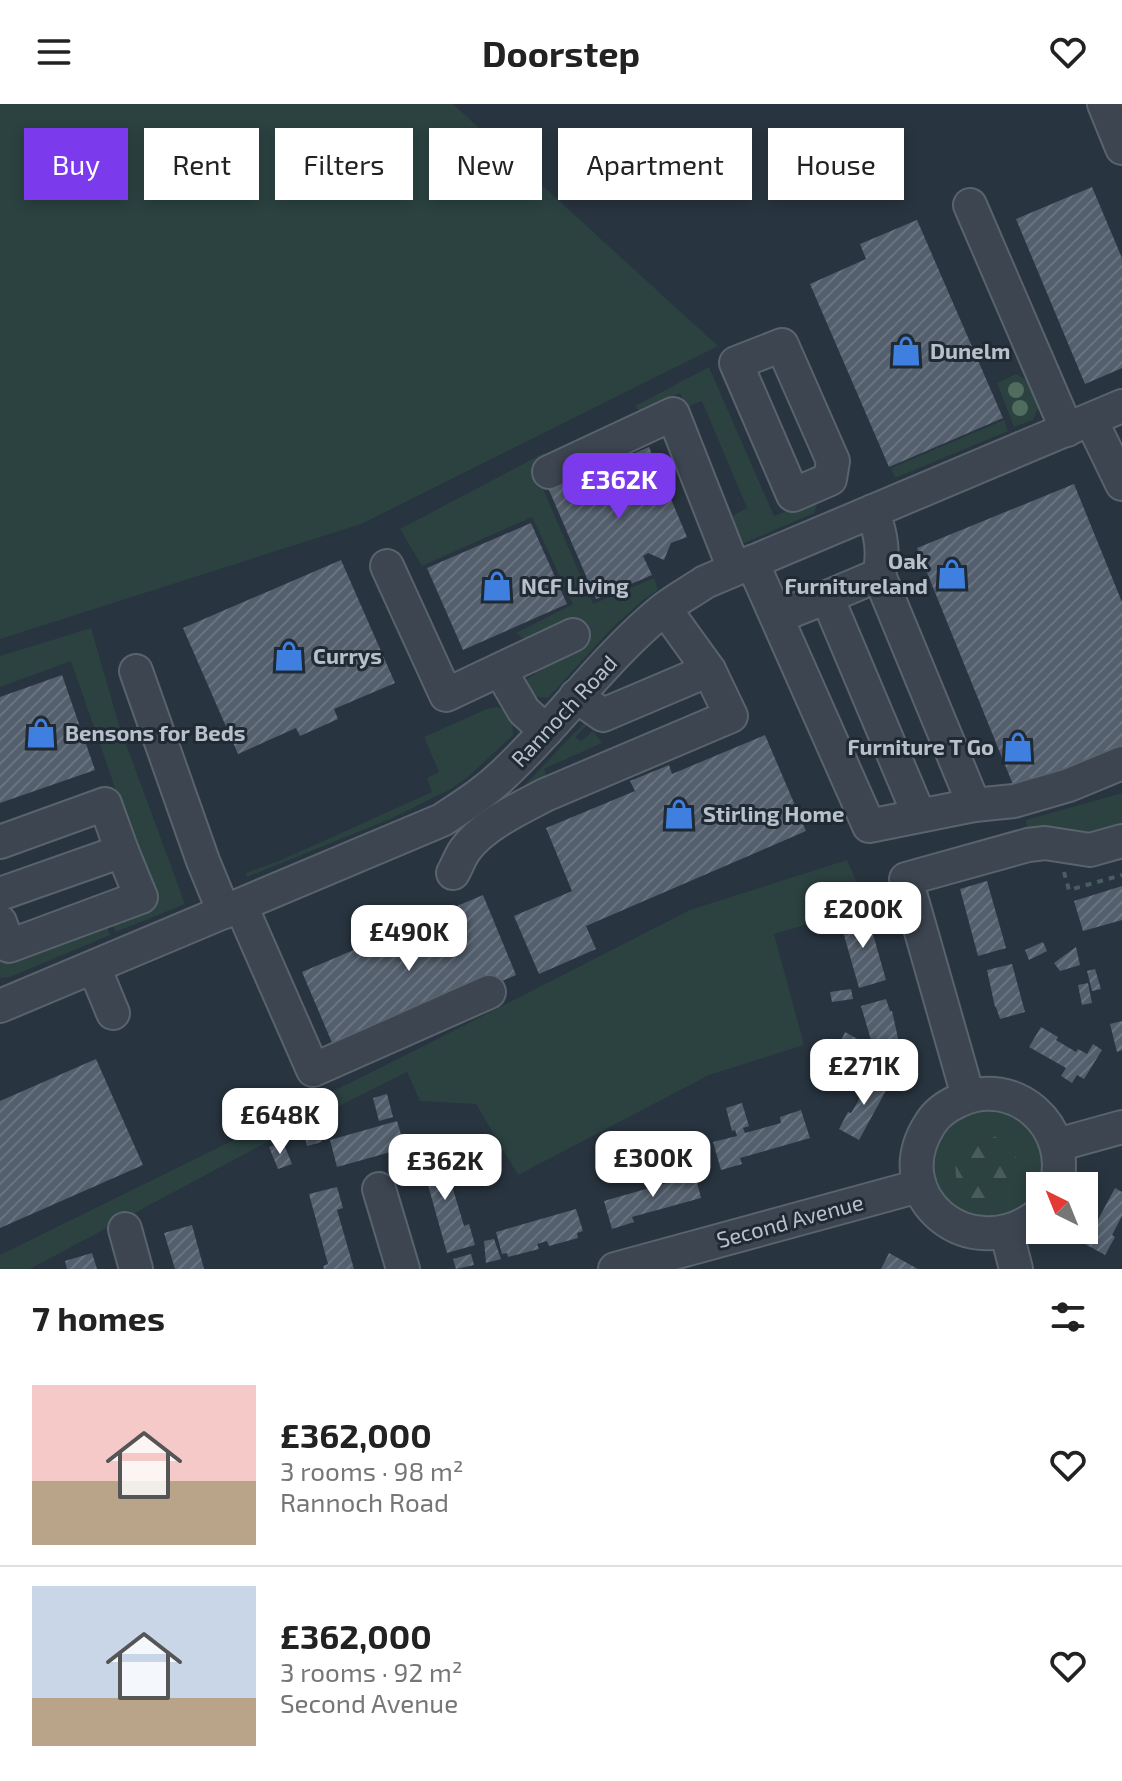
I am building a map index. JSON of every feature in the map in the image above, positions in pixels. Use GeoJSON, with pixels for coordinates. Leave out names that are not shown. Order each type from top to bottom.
{"type":"FeatureCollection","features":[{"type":"Feature","properties":{"kind":"street"},"geometry":{"type":"LineString","coordinates":[[1104,104],[1122,148]]}},
{"type":"Feature","properties":{"kind":"street"},"geometry":{"type":"LineString","coordinates":[[970,205],[1079,425],[1122,484]]}},
{"type":"Feature","properties":{"kind":"street","name":"Rannoch Road"},"geometry":{"type":"LineString","coordinates":[[0,1006],[442,820],[505,773],[602,667],[665,609],[705,582],[1122,406]]}},
{"type":"Feature","properties":{"kind":"street"},"geometry":{"type":"LineString","coordinates":[[549,472],[673,414],[743,565],[777,617],[869,826],[974,805],[1014,801],[1069,785],[1122,763]]}},
{"type":"Feature","properties":{"kind":"street"},"geometry":{"type":"LineString","coordinates":[[830,479],[882,546],[879,575],[974,805]]}},
{"type":"Feature","properties":{"kind":"street"},"geometry":{"type":"LineString","coordinates":[[387,566],[446,695],[573,635]]}},
{"type":"Feature","properties":{"kind":"street"},"geometry":{"type":"LineString","coordinates":[[777,617],[879,575]]}},
{"type":"Feature","properties":{"kind":"street"},"geometry":{"type":"LineString","coordinates":[[827,597],[919,815]]}},
{"type":"Feature","properties":{"kind":"street"},"geometry":{"type":"LineString","coordinates":[[453,873],[466,849],[519,808],[731,716],[709,670],[665,609]]}},
{"type":"Feature","properties":{"kind":"street"},"geometry":{"type":"LineString","coordinates":[[500,670],[524,711],[546,731]]}},
{"type":"Feature","properties":{"kind":"street"},"geometry":{"type":"LineString","coordinates":[[576,696],[603,715],[709,670]]}},
{"type":"Feature","properties":{"kind":"street"},"geometry":{"type":"LineString","coordinates":[[136,671],[203,861],[233,909],[313,1070],[489,992]]}},
{"type":"Feature","properties":{"kind":"street"},"geometry":{"type":"LineString","coordinates":[[0,842],[105,804],[141,897],[9,946],[0,922]]}},
{"type":"Feature","properties":{"kind":"street"},"geometry":{"type":"LineString","coordinates":[[968,1096],[906,879],[1028,845],[1045,843],[1090,850],[1122,841]]}},
{"type":"Feature","properties":{"kind":"street"},"geometry":{"type":"LineString","coordinates":[[0,894],[122,851]]}},
{"type":"Feature","properties":{"kind":"street"},"geometry":{"type":"LineString","coordinates":[[94,967],[113,1013]]}},
{"type":"Feature","properties":{"kind":"street"},"geometry":{"type":"LineString","coordinates":[[1026,1226],[1007,1234],[985,1237],[964,1233],[944,1222],[929,1206],[919,1186],[917,1164],[921,1141],[931,1122],[948,1106],[968,1096],[990,1094],[1012,1098],[1032,1108],[1047,1125],[1057,1145],[1059,1172]]}},
{"type":"Feature","properties":{"kind":"street"},"geometry":{"type":"LineString","coordinates":[[1057,1145],[1122,1127]]}},
{"type":"Feature","properties":{"kind":"street","name":"Second Avenue"},"geometry":{"type":"LineString","coordinates":[[615,1269],[919,1186]]}},
{"type":"Feature","properties":{"kind":"street"},"geometry":{"type":"LineString","coordinates":[[379,1189],[403,1269]]}},
{"type":"Feature","properties":{"kind":"street"},"geometry":{"type":"LineString","coordinates":[[125,1229],[136,1269]]}},
{"type":"Feature","properties":{"kind":"street"},"geometry":{"type":"LineString","coordinates":[[1007,1234],[1016,1269]]}},
{"type":"Feature","properties":{"kind":"green space"},"geometry":{"type":"Polygon","coordinates":[[[0,104],[453,104],[479,128],[429,128],[429,200],[542,200],[542,185],[718,346],[361,524],[0,639],[0,104]]]}},
{"type":"Feature","properties":{"kind":"green space"},"geometry":{"type":"Polygon","coordinates":[[[709,367],[774,516],[819,498],[814,513],[742,544],[734,542],[734,515],[747,508],[702,401],[687,407],[680,393],[639,410],[635,406],[709,367]]]}},
{"type":"Feature","properties":{"kind":"green space"},"geometry":{"type":"Polygon","coordinates":[[[1016,374],[1033,383],[1040,403],[1033,420],[1014,427],[997,383],[1016,374]]]}},
{"type":"Feature","properties":{"kind":"green space"},"geometry":{"type":"Polygon","coordinates":[[[1004,420],[1008,431],[895,478],[891,468],[1004,420]]]}},
{"type":"Feature","properties":{"kind":"green space"},"geometry":{"type":"Polygon","coordinates":[[[544,453],[548,466],[536,473],[593,604],[654,578],[658,590],[612,628],[548,698],[529,696],[527,679],[585,641],[529,640],[516,633],[573,604],[532,517],[422,566],[400,529],[544,453]]]}},
{"type":"Feature","properties":{"kind":"green space"},"geometry":{"type":"Polygon","coordinates":[[[91,628],[119,725],[185,904],[116,932],[112,923],[156,906],[71,661],[0,687],[0,656],[91,628]]]}},
{"type":"Feature","properties":{"kind":"green space"},"geometry":{"type":"Polygon","coordinates":[[[498,707],[510,718],[513,735],[468,777],[449,790],[390,819],[247,877],[246,873],[432,792],[427,778],[439,772],[424,737],[489,708],[498,707]]]}},
{"type":"Feature","properties":{"kind":"green space"},"geometry":{"type":"Polygon","coordinates":[[[588,719],[589,723],[575,737],[581,741],[593,731],[602,743],[544,769],[547,777],[515,795],[588,719]]]}},
{"type":"Feature","properties":{"kind":"green space"},"geometry":{"type":"Polygon","coordinates":[[[1122,793],[1122,833],[961,848],[1027,827],[1026,820],[1122,793]]]}},
{"type":"Feature","properties":{"kind":"green space"},"geometry":{"type":"Polygon","coordinates":[[[847,860],[863,896],[830,906],[832,917],[774,934],[804,1045],[709,1075],[518,1175],[476,1104],[420,1101],[407,1072],[271,1140],[30,1269],[0,1269],[0,1255],[402,1057],[690,910],[847,860]]]}},
{"type":"Feature","properties":{"kind":"green space"},"geometry":{"type":"Polygon","coordinates":[[[106,925],[110,935],[10,977],[0,978],[0,947],[106,925]]]}},
{"type":"Feature","properties":{"kind":"green space"},"geometry":{"type":"Polygon","coordinates":[[[978,1105],[1018,1113],[1044,1145],[1043,1172],[1026,1172],[1026,1210],[969,1222],[930,1183],[931,1142],[943,1125],[978,1105]]]}},
{"type":"Feature","properties":{"kind":"green space"},"geometry":{"type":"Polygon","coordinates":[[[979,1133],[1007,1144],[1016,1157],[1018,1175],[1015,1185],[1008,1198],[998,1205],[976,1203],[966,1196],[959,1185],[956,1171],[958,1154],[966,1141],[979,1133]]]}},
{"type":"Feature","properties":{"kind":"building"},"geometry":{"type":"Polygon","coordinates":[[[1092,187],[1122,258],[1122,368],[1085,384],[1016,219],[1092,187]]]}},
{"type":"Feature","properties":{"kind":"building","name":"Dunelm"},"geometry":{"type":"Polygon","coordinates":[[[917,220],[1003,418],[889,467],[810,284],[866,259],[860,244],[917,220]]]}},
{"type":"Feature","properties":{"kind":"building"},"geometry":{"type":"Polygon","coordinates":[[[649,447],[687,537],[671,543],[664,560],[648,553],[643,556],[652,575],[596,599],[549,490],[649,447]]]}},
{"type":"Feature","properties":{"kind":"building"},"geometry":{"type":"Polygon","coordinates":[[[1074,484],[1122,602],[1122,748],[1016,792],[917,548],[1074,484]]]}},
{"type":"Feature","properties":{"kind":"building","name":"NCF Living"},"geometry":{"type":"Polygon","coordinates":[[[531,523],[567,604],[463,650],[427,568],[531,523]]]}},
{"type":"Feature","properties":{"kind":"building","name":"Currys"},"geometry":{"type":"Polygon","coordinates":[[[341,560],[395,683],[334,709],[338,719],[300,736],[296,728],[238,754],[183,628],[341,560]]]}},
{"type":"Feature","properties":{"kind":"building","name":"Bensons for Beds"},"geometry":{"type":"Polygon","coordinates":[[[62,675],[95,770],[0,803],[0,697],[62,675]]]}},
{"type":"Feature","properties":{"kind":"building"},"geometry":{"type":"Polygon","coordinates":[[[765,735],[806,831],[586,926],[596,949],[539,974],[514,916],[572,891],[546,828],[635,791],[630,781],[669,765],[672,774],[765,735]]]}},
{"type":"Feature","properties":{"kind":"building"},"geometry":{"type":"Polygon","coordinates":[[[987,881],[1006,948],[978,956],[960,889],[987,881]]]}},
{"type":"Feature","properties":{"kind":"building"},"geometry":{"type":"Polygon","coordinates":[[[1122,886],[1122,920],[1083,931],[1074,901],[1122,886]]]}},
{"type":"Feature","properties":{"kind":"building"},"geometry":{"type":"Polygon","coordinates":[[[483,895],[516,975],[336,1052],[302,972],[483,895]]]}},
{"type":"Feature","properties":{"kind":"building"},"geometry":{"type":"Polygon","coordinates":[[[867,913],[886,980],[859,988],[840,921],[867,913]]]}},
{"type":"Feature","properties":{"kind":"building"},"geometry":{"type":"Polygon","coordinates":[[[1043,942],[1047,951],[1029,960],[1025,950],[1043,942]]]}},
{"type":"Feature","properties":{"kind":"building"},"geometry":{"type":"Polygon","coordinates":[[[1076,947],[1080,965],[1060,971],[1054,963],[1076,947]]]}},
{"type":"Feature","properties":{"kind":"building"},"geometry":{"type":"Polygon","coordinates":[[[1012,964],[1025,1012],[1000,1019],[987,970],[1012,964]]]}},
{"type":"Feature","properties":{"kind":"building"},"geometry":{"type":"Polygon","coordinates":[[[1095,969],[1101,989],[1092,991],[1087,971],[1095,969]]]}},
{"type":"Feature","properties":{"kind":"building"},"geometry":{"type":"Polygon","coordinates":[[[1088,983],[1092,1003],[1082,1005],[1078,985],[1088,983]]]}},
{"type":"Feature","properties":{"kind":"building"},"geometry":{"type":"Polygon","coordinates":[[[851,989],[853,999],[832,1002],[830,992],[851,989]]]}},
{"type":"Feature","properties":{"kind":"building"},"geometry":{"type":"Polygon","coordinates":[[[886,999],[900,1047],[875,1054],[861,1006],[886,999]]]}},
{"type":"Feature","properties":{"kind":"building"},"geometry":{"type":"Polygon","coordinates":[[[1122,1021],[1122,1050],[1117,1052],[1110,1024],[1122,1021]]]}},
{"type":"Feature","properties":{"kind":"building"},"geometry":{"type":"Polygon","coordinates":[[[1041,1027],[1076,1052],[1078,1049],[1087,1054],[1093,1044],[1102,1050],[1084,1079],[1077,1075],[1072,1083],[1061,1076],[1066,1068],[1029,1047],[1041,1027]]]}},
{"type":"Feature","properties":{"kind":"building"},"geometry":{"type":"Polygon","coordinates":[[[845,1032],[863,1042],[857,1053],[840,1043],[845,1032]]]}},
{"type":"Feature","properties":{"kind":"building"},"geometry":{"type":"Polygon","coordinates":[[[96,1059],[143,1165],[0,1228],[0,1101],[96,1059]]]}},
{"type":"Feature","properties":{"kind":"building"},"geometry":{"type":"Polygon","coordinates":[[[869,1074],[889,1085],[859,1140],[839,1129],[857,1103],[862,1093],[859,1091],[869,1074]]]}},
{"type":"Feature","properties":{"kind":"building"},"geometry":{"type":"Polygon","coordinates":[[[387,1094],[393,1117],[379,1121],[373,1098],[387,1094]]]}},
{"type":"Feature","properties":{"kind":"building"},"geometry":{"type":"Polygon","coordinates":[[[742,1103],[749,1126],[743,1128],[745,1133],[781,1123],[780,1117],[801,1110],[810,1138],[740,1158],[742,1164],[721,1170],[713,1142],[737,1136],[735,1130],[732,1131],[726,1108],[742,1103]]]}},
{"type":"Feature","properties":{"kind":"building"},"geometry":{"type":"Polygon","coordinates":[[[397,1121],[405,1148],[337,1167],[330,1140],[397,1121]]]}},
{"type":"Feature","properties":{"kind":"building"},"geometry":{"type":"Polygon","coordinates":[[[317,1123],[322,1142],[307,1146],[302,1127],[317,1123]]]}},
{"type":"Feature","properties":{"kind":"building"},"geometry":{"type":"Polygon","coordinates":[[[283,1142],[292,1164],[278,1169],[269,1147],[283,1142]]]}},
{"type":"Feature","properties":{"kind":"building"},"geometry":{"type":"Polygon","coordinates":[[[441,1149],[464,1226],[469,1224],[475,1245],[447,1253],[428,1185],[422,1186],[415,1165],[427,1161],[425,1154],[441,1149]]]}},
{"type":"Feature","properties":{"kind":"building"},"geometry":{"type":"Polygon","coordinates":[[[694,1170],[701,1198],[632,1217],[634,1222],[612,1229],[604,1201],[674,1181],[672,1176],[694,1170]]]}},
{"type":"Feature","properties":{"kind":"building"},"geometry":{"type":"Polygon","coordinates":[[[337,1187],[343,1208],[337,1210],[354,1269],[324,1269],[323,1266],[328,1264],[309,1194],[337,1187]]]}},
{"type":"Feature","properties":{"kind":"building"},"geometry":{"type":"Polygon","coordinates":[[[1115,1188],[1122,1192],[1122,1216],[1105,1255],[1085,1244],[1098,1244],[1098,1220],[1115,1188]]]}},
{"type":"Feature","properties":{"kind":"building"},"geometry":{"type":"Polygon","coordinates":[[[576,1209],[583,1231],[577,1233],[578,1238],[549,1246],[547,1241],[537,1244],[539,1249],[508,1257],[507,1253],[502,1254],[496,1232],[576,1209]]]}},
{"type":"Feature","properties":{"kind":"building"},"geometry":{"type":"Polygon","coordinates":[[[192,1225],[204,1269],[175,1269],[164,1233],[192,1225]]]}},
{"type":"Feature","properties":{"kind":"building"},"geometry":{"type":"Polygon","coordinates":[[[494,1239],[501,1259],[486,1263],[484,1241],[494,1239]]]}},
{"type":"Feature","properties":{"kind":"building"},"geometry":{"type":"Polygon","coordinates":[[[92,1253],[97,1269],[67,1269],[65,1261],[92,1253]]]}},
{"type":"Feature","properties":{"kind":"building"},"geometry":{"type":"Polygon","coordinates":[[[889,1253],[918,1269],[881,1269],[889,1253]]]}},
{"type":"Feature","properties":{"kind":"building"},"geometry":{"type":"Polygon","coordinates":[[[471,1254],[474,1265],[456,1269],[453,1259],[471,1254]]]}},
{"type":"Feature","properties":{"kind":"place","name":"Dunelm"},"geometry":{"type":"Point","coordinates":[906,351]}},
{"type":"Feature","properties":{"kind":"place","name":"Oak Furnitureland"},"geometry":{"type":"Point","coordinates":[952,574]}},
{"type":"Feature","properties":{"kind":"place","name":"NCF Living"},"geometry":{"type":"Point","coordinates":[497,586]}},
{"type":"Feature","properties":{"kind":"place","name":"Currys"},"geometry":{"type":"Point","coordinates":[289,656]}},
{"type":"Feature","properties":{"kind":"place","name":"Bensons for Beds"},"geometry":{"type":"Point","coordinates":[41,733]}},
{"type":"Feature","properties":{"kind":"place","name":"Furniture T Go"},"geometry":{"type":"Point","coordinates":[1018,747]}},
{"type":"Feature","properties":{"kind":"place","name":"Stirling Home"},"geometry":{"type":"Point","coordinates":[679,814]}}]}
